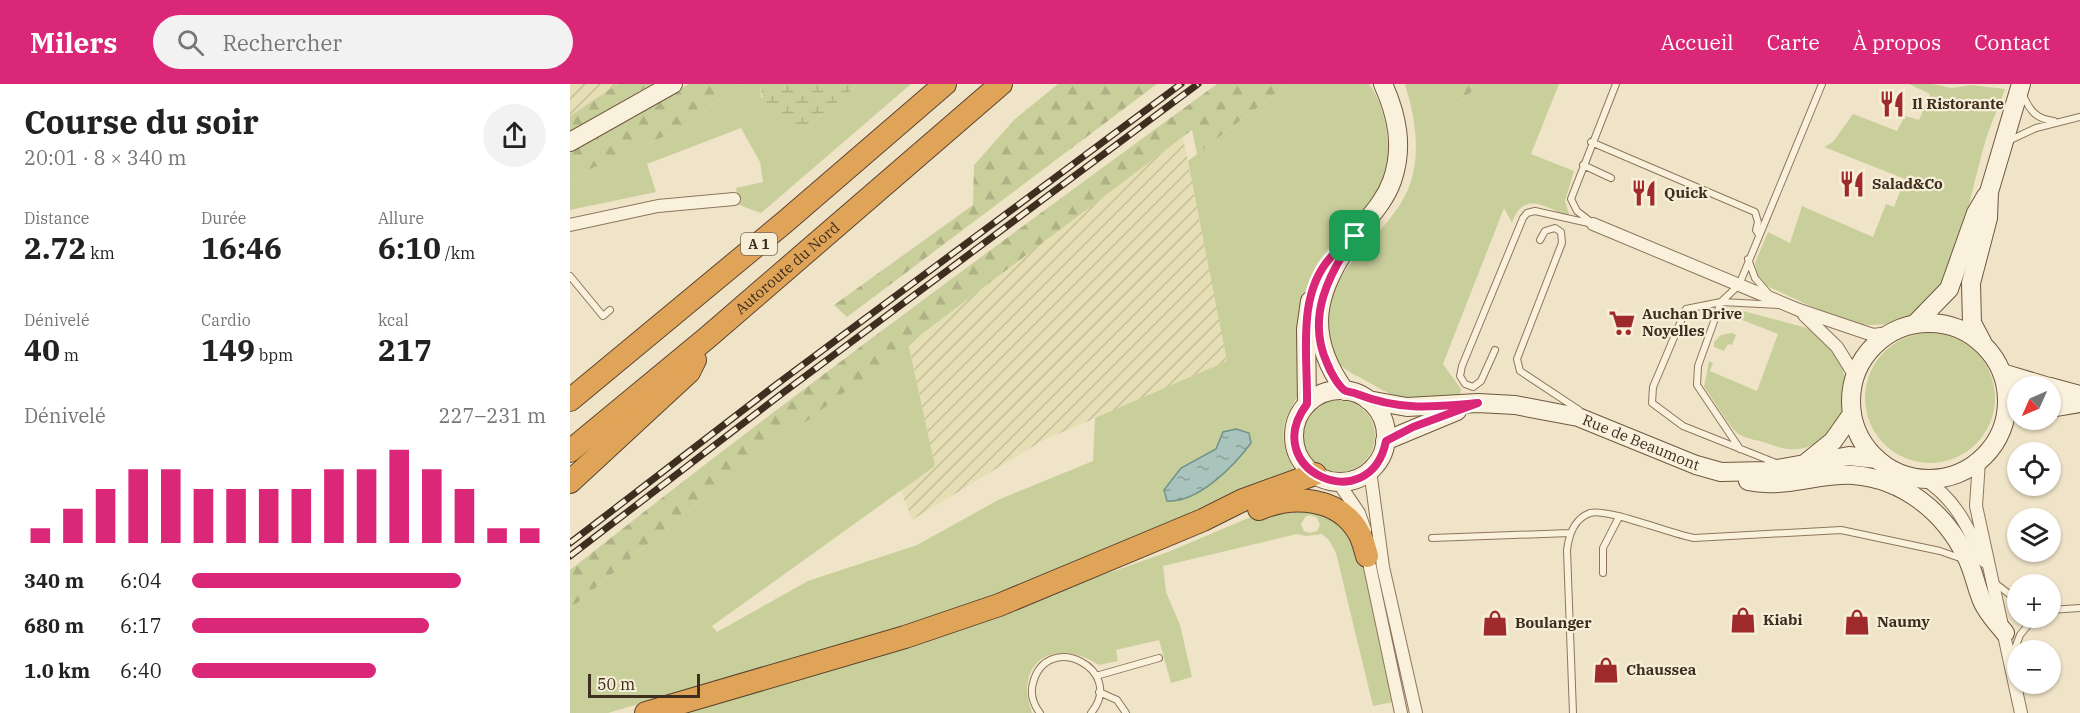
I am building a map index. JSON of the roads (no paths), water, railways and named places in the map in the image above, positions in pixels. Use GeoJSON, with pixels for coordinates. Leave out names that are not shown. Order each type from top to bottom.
{"type":"FeatureCollection","features":[{"type":"Feature","properties":{"kind":"highway","name":"A 1"},"geometry":{"type":"LineString","coordinates":[[570,400],[786,221],[945,84]]}},
{"type":"Feature","properties":{"kind":"highway","name":"Autoroute du Nord"},"geometry":{"type":"LineString","coordinates":[[570,451],[708,337],[1001,84]]}},
{"type":"Feature","properties":{"kind":"highway"},"geometry":{"type":"LineString","coordinates":[[570,482],[689,372],[708,337]]}},
{"type":"Feature","properties":{"kind":"highway"},"geometry":{"type":"LineString","coordinates":[[646,713],[915,634],[999,605],[1203,520],[1243,500],[1315,474]]}},
{"type":"Feature","properties":{"kind":"highway"},"geometry":{"type":"LineString","coordinates":[[1203,520],[1228,522],[1275,502],[1304,499],[1339,513],[1359,533],[1367,556]]}},
{"type":"Feature","properties":{"kind":"street"},"geometry":{"type":"LineString","coordinates":[[570,142],[673,84]]}},
{"type":"Feature","properties":{"kind":"street"},"geometry":{"type":"LineString","coordinates":[[1345,391],[1322,353],[1319,312],[1322,297],[1338,261],[1384,200],[1398,159],[1398,133],[1393,107],[1383,84]]}},
{"type":"Feature","properties":{"kind":"street"},"geometry":{"type":"LineString","coordinates":[[1998,438],[2006,417],[2007,395],[2002,373],[1995,359],[1982,344],[1972,323],[1970,307],[1974,266],[1988,218],[1989,192],[2020,86]]}},
{"type":"Feature","properties":{"kind":"street"},"geometry":{"type":"LineString","coordinates":[[1916,323],[1949,289],[1976,213],[1989,192]]}},
{"type":"Feature","properties":{"kind":"street"},"geometry":{"type":"LineString","coordinates":[[570,225],[658,206],[734,199]]}},
{"type":"Feature","properties":{"kind":"street"},"geometry":{"type":"LineString","coordinates":[[1593,224],[1788,305],[1873,335],[1889,333],[1916,323],[1934,322],[1952,326],[1982,344]]}},
{"type":"Feature","properties":{"kind":"street"},"geometry":{"type":"LineString","coordinates":[[1307,404],[1306,328],[1311,296],[1323,266],[1331,256],[1355,236]]}},
{"type":"Feature","properties":{"kind":"street"},"geometry":{"type":"LineString","coordinates":[[1788,305],[1837,347],[1855,376]]}},
{"type":"Feature","properties":{"kind":"street"},"geometry":{"type":"LineString","coordinates":[[1889,333],[1868,351],[1855,376],[1851,401],[1852,414],[1861,439],[1877,459],[1899,473],[1924,479],[1953,475],[1979,461],[2007,430]]}},
{"type":"Feature","properties":{"kind":"street"},"geometry":{"type":"LineString","coordinates":[[2002,373],[2012,376]]}},
{"type":"Feature","properties":{"kind":"street"},"geometry":{"type":"LineString","coordinates":[[2061,390],[2080,395]]}},
{"type":"Feature","properties":{"kind":"street"},"geometry":{"type":"LineString","coordinates":[[1345,391],[1368,400],[1382,418],[1386,441],[1381,457],[1370,470],[1361,477],[1338,482],[1315,474],[1306,467],[1295,447],[1296,424],[1307,404],[1324,393],[1345,391]]}},
{"type":"Feature","properties":{"kind":"street","name":"Rue de Beaumont"},"geometry":{"type":"LineString","coordinates":[[1368,400],[1407,407],[1478,403],[1515,405],[1566,415],[1602,425],[1696,465],[1721,472],[1757,472],[1849,456],[1877,459]]}},
{"type":"Feature","properties":{"kind":"street","name":"Rue de Beaumont"},"geometry":{"type":"LineString","coordinates":[[1386,441],[1413,427],[1478,403]]}},
{"type":"Feature","properties":{"kind":"street"},"geometry":{"type":"LineString","coordinates":[[2061,406],[2080,403]]}},
{"type":"Feature","properties":{"kind":"street","name":"Rue de Beaumont"},"geometry":{"type":"LineString","coordinates":[[1806,463],[1833,441],[1852,414]]}},
{"type":"Feature","properties":{"kind":"street"},"geometry":{"type":"LineString","coordinates":[[1979,461],[1977,506],[2007,642]]}},
{"type":"Feature","properties":{"kind":"street"},"geometry":{"type":"LineString","coordinates":[[1370,470],[1383,567],[1416,713]]}},
{"type":"Feature","properties":{"kind":"street"},"geometry":{"type":"LineString","coordinates":[[1721,472],[1751,482],[1781,483],[1853,475],[1892,485],[1932,508],[1946,525],[1969,564],[1984,605],[2005,633]]}},
{"type":"Feature","properties":{"kind":"street"},"geometry":{"type":"LineString","coordinates":[[1924,479],[1942,492],[1959,511],[1994,583]]}},
{"type":"Feature","properties":{"kind":"street"},"geometry":{"type":"LineString","coordinates":[[1338,482],[1359,513],[1366,535],[1367,556],[1401,713]]}},
{"type":"Feature","properties":{"kind":"street"},"geometry":{"type":"LineString","coordinates":[[2013,713],[2018,694]]}},
{"type":"Feature","properties":{"kind":"street"},"geometry":{"type":"LineString","coordinates":[[2018,694],[2021,713]]}},
{"type":"Feature","properties":{"kind":"lane"},"geometry":{"type":"LineString","coordinates":[[1593,224],[1577,211],[1571,199],[1582,165],[1616,84]]}},
{"type":"Feature","properties":{"kind":"lane"},"geometry":{"type":"LineString","coordinates":[[1740,448],[1697,385],[1698,366],[1721,302],[1739,285],[1748,258],[1822,84]]}},
{"type":"Feature","properties":{"kind":"lane"},"geometry":{"type":"LineString","coordinates":[[2020,86],[2029,109],[2041,119],[2057,121]]}},
{"type":"Feature","properties":{"kind":"lane"},"geometry":{"type":"LineString","coordinates":[[2002,144],[2023,132],[2057,121],[2080,117]]}},
{"type":"Feature","properties":{"kind":"lane"},"geometry":{"type":"LineString","coordinates":[[1592,142],[1755,212],[1758,222],[1756,230],[1759,235]]}},
{"type":"Feature","properties":{"kind":"lane"},"geometry":{"type":"LineString","coordinates":[[1582,165],[1611,178]]}},
{"type":"Feature","properties":{"kind":"lane"},"geometry":{"type":"LineString","coordinates":[[1495,350],[1481,381],[1473,387],[1466,384],[1460,376],[1462,366],[1523,218],[1527,213],[1535,211],[1593,224]]}},
{"type":"Feature","properties":{"kind":"lane"},"geometry":{"type":"LineString","coordinates":[[1540,240],[1545,231],[1555,228],[1561,232],[1562,243],[1517,358],[1520,371],[1602,425]]}},
{"type":"Feature","properties":{"kind":"lane"},"geometry":{"type":"LineString","coordinates":[[1748,258],[1755,278],[1788,305]]}},
{"type":"Feature","properties":{"kind":"lane"},"geometry":{"type":"LineString","coordinates":[[570,276],[603,316],[610,310]]}},
{"type":"Feature","properties":{"kind":"lane"},"geometry":{"type":"LineString","coordinates":[[1788,305],[1721,302],[1686,309],[1653,387],[1652,403],[1683,426],[1788,468]]}},
{"type":"Feature","properties":{"kind":"lane"},"geometry":{"type":"LineString","coordinates":[[1574,713],[1567,550],[1570,533],[1580,519],[1592,512],[1618,517],[1674,535],[1694,538],[1841,530],[1940,550],[1955,555],[1969,564]]}},
{"type":"Feature","properties":{"kind":"lane"},"geometry":{"type":"LineString","coordinates":[[1603,573],[1603,548],[1618,517]]}},
{"type":"Feature","properties":{"kind":"lane"},"geometry":{"type":"LineString","coordinates":[[1432,538],[1570,533]]}},
{"type":"Feature","properties":{"kind":"lane"},"geometry":{"type":"LineString","coordinates":[[1994,583],[2007,593]]}},
{"type":"Feature","properties":{"kind":"lane"},"geometry":{"type":"LineString","coordinates":[[2061,609],[2080,608]]}},
{"type":"Feature","properties":{"kind":"lane"},"geometry":{"type":"LineString","coordinates":[[1040,713],[1032,698],[1035,676],[1050,661],[1071,657],[1090,668],[1096,676],[1099,692],[1091,713]]}},
{"type":"Feature","properties":{"kind":"lane"},"geometry":{"type":"LineString","coordinates":[[1096,676],[1159,658]]}},
{"type":"Feature","properties":{"kind":"lane"},"geometry":{"type":"LineString","coordinates":[[1398,691],[1406,694],[1410,713]]}},
{"type":"Feature","properties":{"kind":"lane"},"geometry":{"type":"LineString","coordinates":[[1099,692],[1117,700],[1126,713]]}},
{"type":"Feature","properties":{"kind":"water"},"geometry":{"type":"Polygon","coordinates":[[[1236,429],[1249,433],[1251,443],[1235,462],[1203,490],[1179,500],[1167,501],[1164,490],[1181,468],[1216,449],[1223,432],[1236,429]]]}},
{"type":"Feature","properties":{"kind":"railway"},"geometry":{"type":"LineString","coordinates":[[570,543],[777,384],[1181,84]]}},
{"type":"Feature","properties":{"kind":"railway"},"geometry":{"type":"LineString","coordinates":[[570,556],[784,392],[1198,84]]}},
{"type":"Feature","properties":{"kind":"place","name":"Il Ristorante"},"geometry":{"type":"Point","coordinates":[1892,104]}},
{"type":"Feature","properties":{"kind":"place","name":"Salad&Co"},"geometry":{"type":"Point","coordinates":[1852,184]}},
{"type":"Feature","properties":{"kind":"place","name":"Quick"},"geometry":{"type":"Point","coordinates":[1644,193]}},
{"type":"Feature","properties":{"kind":"place","name":"Auchan Drive Noyelles"},"geometry":{"type":"Point","coordinates":[1622,323]}},
{"type":"Feature","properties":{"kind":"place","name":"Kiabi"},"geometry":{"type":"Point","coordinates":[1743,620]}},
{"type":"Feature","properties":{"kind":"place","name":"Naumy"},"geometry":{"type":"Point","coordinates":[1857,622]}},
{"type":"Feature","properties":{"kind":"place","name":"Boulanger"},"geometry":{"type":"Point","coordinates":[1495,623]}},
{"type":"Feature","properties":{"kind":"place","name":"Chaussea"},"geometry":{"type":"Point","coordinates":[1606,670]}}]}
